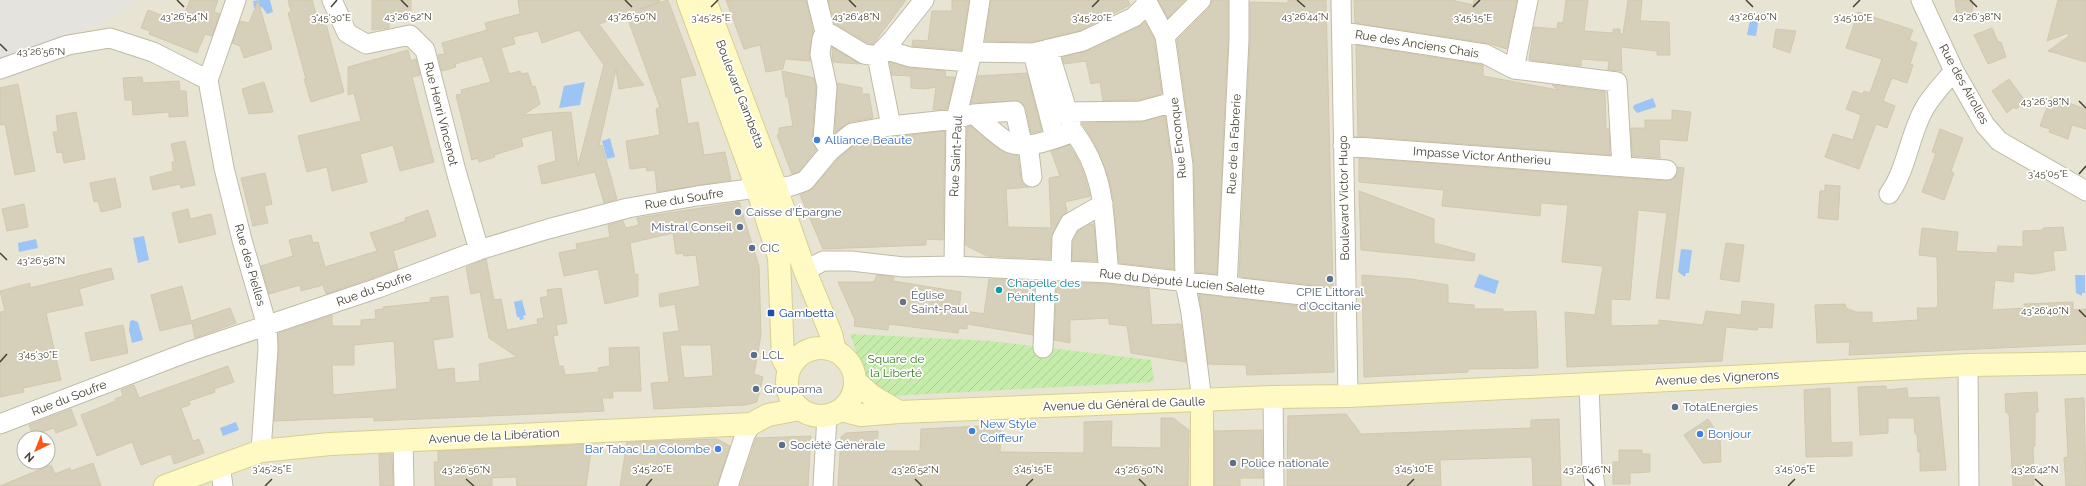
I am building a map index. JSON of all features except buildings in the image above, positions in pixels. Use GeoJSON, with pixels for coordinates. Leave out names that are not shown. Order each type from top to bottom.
{"type":"FeatureCollection","features":[{"type":"Feature","properties":{"kind":"main road","name":"Boulevard Gambetta"},"geometry":{"type":"LineString","coordinates":[[688,0],[767,188],[805,271],[831,334],[835,351]]}},
{"type":"Feature","properties":{"kind":"main road","name":"Boulevard Gambetta"},"geometry":{"type":"LineString","coordinates":[[705,0],[767,188],[779,257],[783,359],[788,377]]}},
{"type":"Feature","properties":{"kind":"main road"},"geometry":{"type":"LineString","coordinates":[[780,288],[805,271]]}},
{"type":"Feature","properties":{"kind":"main road"},"geometry":{"type":"LineString","coordinates":[[759,419],[788,377],[794,361],[808,351],[824,348],[835,351],[844,356],[850,363],[856,382],[854,393],[849,402],[834,413],[808,414],[793,402],[788,377]]}},
{"type":"Feature","properties":{"kind":"main road","name":"Avenue des Vignerons"},"geometry":{"type":"LineString","coordinates":[[1348,396],[1968,365],[2086,363]]}},
{"type":"Feature","properties":{"kind":"main road"},"geometry":{"type":"LineString","coordinates":[[856,382],[872,396],[899,412]]}},
{"type":"Feature","properties":{"kind":"main road","name":"Avenue du Général de Gaulle"},"geometry":{"type":"LineString","coordinates":[[834,413],[861,415],[899,412],[1274,397],[1348,396]]}},
{"type":"Feature","properties":{"kind":"main road"},"geometry":{"type":"LineString","coordinates":[[1202,401],[1202,486]]}},
{"type":"Feature","properties":{"kind":"main road","name":"Avenue de la Libération"},"geometry":{"type":"LineString","coordinates":[[165,486],[221,476],[261,451],[330,444],[759,419],[800,409]]}},
{"type":"Feature","properties":{"kind":"street"},"geometry":{"type":"LineString","coordinates":[[0,69],[68,45],[110,38],[152,52],[208,80],[236,0]]}},
{"type":"Feature","properties":{"kind":"street","name":"Rue Henri Vincenot"},"geometry":{"type":"LineString","coordinates":[[332,0],[347,33],[366,44],[410,35],[425,50],[456,171],[480,250]]}},
{"type":"Feature","properties":{"kind":"street"},"geometry":{"type":"LineString","coordinates":[[817,0],[825,32],[822,39],[820,54],[827,87],[823,140],[830,151]]}},
{"type":"Feature","properties":{"kind":"street"},"geometry":{"type":"LineString","coordinates":[[891,126],[880,52],[924,0]]}},
{"type":"Feature","properties":{"kind":"street","name":"Rue Saint-Paul"},"geometry":{"type":"LineString","coordinates":[[954,266],[970,57],[980,0]]}},
{"type":"Feature","properties":{"kind":"street"},"geometry":{"type":"LineString","coordinates":[[1165,36],[1202,0]]}},
{"type":"Feature","properties":{"kind":"street","name":"Rue de la Fabrerie"},"geometry":{"type":"LineString","coordinates":[[1227,287],[1238,55],[1239,0]]}},
{"type":"Feature","properties":{"kind":"street","name":"Boulevard Victor Hugo"},"geometry":{"type":"LineString","coordinates":[[1341,0],[1343,32],[1342,146],[1348,396]]}},
{"type":"Feature","properties":{"kind":"street"},"geometry":{"type":"LineString","coordinates":[[1514,69],[1528,0]]}},
{"type":"Feature","properties":{"kind":"street","name":"Rue des Airolles"},"geometry":{"type":"LineString","coordinates":[[1921,0],[1954,71],[1985,125],[1999,141],[2086,190]]}},
{"type":"Feature","properties":{"kind":"street"},"geometry":{"type":"LineString","coordinates":[[825,32],[831,34],[864,54],[880,52],[910,57],[970,57],[1040,51],[1083,41],[1134,17],[1146,2]]}},
{"type":"Feature","properties":{"kind":"street","name":"Rue Enconque"},"geometry":{"type":"LineString","coordinates":[[1146,2],[1165,36],[1182,165],[1184,282],[1191,313],[1202,401]]}},
{"type":"Feature","properties":{"kind":"street","name":"Rue des Anciens Chais"},"geometry":{"type":"LineString","coordinates":[[1343,32],[1485,54],[1514,69],[1617,82],[1622,167]]}},
{"type":"Feature","properties":{"kind":"street"},"geometry":{"type":"LineString","coordinates":[[1040,51],[1068,112],[1074,132],[1083,143],[1095,167],[1102,194],[1109,273]]}},
{"type":"Feature","properties":{"kind":"street"},"geometry":{"type":"LineString","coordinates":[[1040,51],[1055,138]]}},
{"type":"Feature","properties":{"kind":"street"},"geometry":{"type":"LineString","coordinates":[[1889,194],[1897,182],[1923,110],[1933,95],[1954,71]]}},
{"type":"Feature","properties":{"kind":"street","name":"Rue des Pielles"},"geometry":{"type":"LineString","coordinates":[[208,80],[224,168],[242,240],[267,326],[268,348],[261,451]]}},
{"type":"Feature","properties":{"kind":"street"},"geometry":{"type":"LineString","coordinates":[[1068,112],[1141,111],[1174,102]]}},
{"type":"Feature","properties":{"kind":"street","name":"Rue du Soufre"},"geometry":{"type":"LineString","coordinates":[[0,424],[188,352],[267,326],[480,250],[548,229],[628,208],[697,196],[791,186],[805,181],[830,151],[852,133],[891,126],[1015,111],[1025,144]]}},
{"type":"Feature","properties":{"kind":"street"},"geometry":{"type":"LineString","coordinates":[[965,117],[1010,143],[1025,144],[1055,138],[1074,132]]}},
{"type":"Feature","properties":{"kind":"street"},"geometry":{"type":"LineString","coordinates":[[1025,144],[1032,177]]}},
{"type":"Feature","properties":{"kind":"street","name":"Impasse Victor Antherieu"},"geometry":{"type":"LineString","coordinates":[[1342,146],[1667,170]]}},
{"type":"Feature","properties":{"kind":"street"},"geometry":{"type":"LineString","coordinates":[[1043,348],[1054,271],[1062,238],[1070,223],[1103,204]]}},
{"type":"Feature","properties":{"kind":"street","name":"Rue du Député Lucien Salette"},"geometry":{"type":"LineString","coordinates":[[805,271],[824,261],[851,261],[904,267],[954,266],[1109,273],[1346,300]]}},
{"type":"Feature","properties":{"kind":"street"},"geometry":{"type":"LineString","coordinates":[[1968,365],[1969,486]]}},
{"type":"Feature","properties":{"kind":"street"},"geometry":{"type":"LineString","coordinates":[[1589,384],[1592,467],[1595,486]]}},
{"type":"Feature","properties":{"kind":"street"},"geometry":{"type":"LineString","coordinates":[[1274,397],[1274,486]]}},
{"type":"Feature","properties":{"kind":"street"},"geometry":{"type":"LineString","coordinates":[[823,486],[834,413]]}},
{"type":"Feature","properties":{"kind":"street"},"geometry":{"type":"LineString","coordinates":[[728,486],[745,436],[759,419]]}},
{"type":"Feature","properties":{"kind":"street"},"geometry":{"type":"LineString","coordinates":[[403,440],[404,486]]}},
{"type":"Feature","properties":{"kind":"shaded area"},"geometry":{"type":"Polygon","coordinates":[[[0,0],[2086,0],[2086,486],[0,486],[0,0]]]}},
{"type":"Feature","properties":{"kind":"shaded area"},"geometry":{"type":"Polygon","coordinates":[[[0,0],[141,0],[97,25],[67,34],[14,58],[0,60],[0,0]]]}},
{"type":"Feature","properties":{"kind":"green space","name":"Square de la Liberté"},"geometry":{"type":"Polygon","coordinates":[[[850,334],[991,341],[1151,360],[1154,382],[890,396],[866,379],[850,334]]]}},
{"type":"Feature","properties":{"kind":"water"},"geometry":{"type":"Polygon","coordinates":[[[270,0],[273,12],[267,14],[262,7],[254,8],[253,1],[270,0]]]}},
{"type":"Feature","properties":{"kind":"water"},"geometry":{"type":"Polygon","coordinates":[[[1749,12],[1752,16],[1759,17],[1756,36],[1747,35],[1750,20],[1745,15],[1749,12]]]}},
{"type":"Feature","properties":{"kind":"water"},"geometry":{"type":"Polygon","coordinates":[[[585,82],[580,105],[559,108],[564,86],[585,82]]]}},
{"type":"Feature","properties":{"kind":"water"},"geometry":{"type":"Polygon","coordinates":[[[1653,98],[1656,107],[1637,113],[1633,108],[1634,105],[1653,98]]]}},
{"type":"Feature","properties":{"kind":"water"},"geometry":{"type":"Polygon","coordinates":[[[610,138],[615,157],[607,159],[602,141],[610,138]]]}},
{"type":"Feature","properties":{"kind":"water"},"geometry":{"type":"Polygon","coordinates":[[[144,236],[149,260],[138,263],[133,238],[144,236]]]}},
{"type":"Feature","properties":{"kind":"water"},"geometry":{"type":"Polygon","coordinates":[[[36,239],[38,248],[19,252],[18,243],[36,239]]]}},
{"type":"Feature","properties":{"kind":"water"},"geometry":{"type":"Polygon","coordinates":[[[1681,249],[1692,250],[1689,273],[1686,273],[1685,277],[1678,272],[1681,249]]]}},
{"type":"Feature","properties":{"kind":"water"},"geometry":{"type":"Polygon","coordinates":[[[1479,274],[1499,281],[1495,294],[1474,287],[1479,274]]]}},
{"type":"Feature","properties":{"kind":"water"},"geometry":{"type":"Polygon","coordinates":[[[2075,275],[2085,275],[2085,293],[2082,293],[2082,296],[2076,293],[2075,275]]]}},
{"type":"Feature","properties":{"kind":"water"},"geometry":{"type":"Polygon","coordinates":[[[522,300],[526,315],[523,316],[524,319],[520,320],[519,317],[517,317],[514,302],[522,300]]]}},
{"type":"Feature","properties":{"kind":"water"},"geometry":{"type":"Polygon","coordinates":[[[133,320],[138,322],[143,340],[132,343],[129,330],[130,321],[133,320]]]}},
{"type":"Feature","properties":{"kind":"water"},"geometry":{"type":"Polygon","coordinates":[[[236,422],[239,430],[223,436],[220,428],[236,422]]]}},
{"type":"Feature","properties":{"kind":"place","name":"Alliance Beaute"},"geometry":{"type":"Point","coordinates":[817,140]}},
{"type":"Feature","properties":{"kind":"place","name":"Caisse d'Épargne"},"geometry":{"type":"Point","coordinates":[738,212]}},
{"type":"Feature","properties":{"kind":"place","name":"Mistral Conseil"},"geometry":{"type":"Point","coordinates":[740,227]}},
{"type":"Feature","properties":{"kind":"place","name":"CIC"},"geometry":{"type":"Point","coordinates":[752,248]}},
{"type":"Feature","properties":{"kind":"place","name":"CPIE Littoral d'Occitanie"},"geometry":{"type":"Point","coordinates":[1330,279]}},
{"type":"Feature","properties":{"kind":"place","name":"Chapelle des Pénitents"},"geometry":{"type":"Point","coordinates":[999,290]}},
{"type":"Feature","properties":{"kind":"place","name":"Église Saint-Paul"},"geometry":{"type":"Point","coordinates":[903,302]}},
{"type":"Feature","properties":{"kind":"place","name":"Gambetta"},"geometry":{"type":"Point","coordinates":[771,313]}},
{"type":"Feature","properties":{"kind":"place","name":"LCL"},"geometry":{"type":"Point","coordinates":[754,355]}},
{"type":"Feature","properties":{"kind":"place","name":"Groupama"},"geometry":{"type":"Point","coordinates":[756,389]}},
{"type":"Feature","properties":{"kind":"place","name":"TotalEnergies"},"geometry":{"type":"Point","coordinates":[1675,407]}},
{"type":"Feature","properties":{"kind":"place","name":"New Style Coiffeur"},"geometry":{"type":"Point","coordinates":[972,431]}},
{"type":"Feature","properties":{"kind":"place","name":"Bonjour"},"geometry":{"type":"Point","coordinates":[1700,434]}},
{"type":"Feature","properties":{"kind":"place","name":"Société Générale"},"geometry":{"type":"Point","coordinates":[782,445]}},
{"type":"Feature","properties":{"kind":"place","name":"Bar Tabac La Colombe"},"geometry":{"type":"Point","coordinates":[718,449]}},
{"type":"Feature","properties":{"kind":"place","name":"Police nationale"},"geometry":{"type":"Point","coordinates":[1233,463]}}]}
